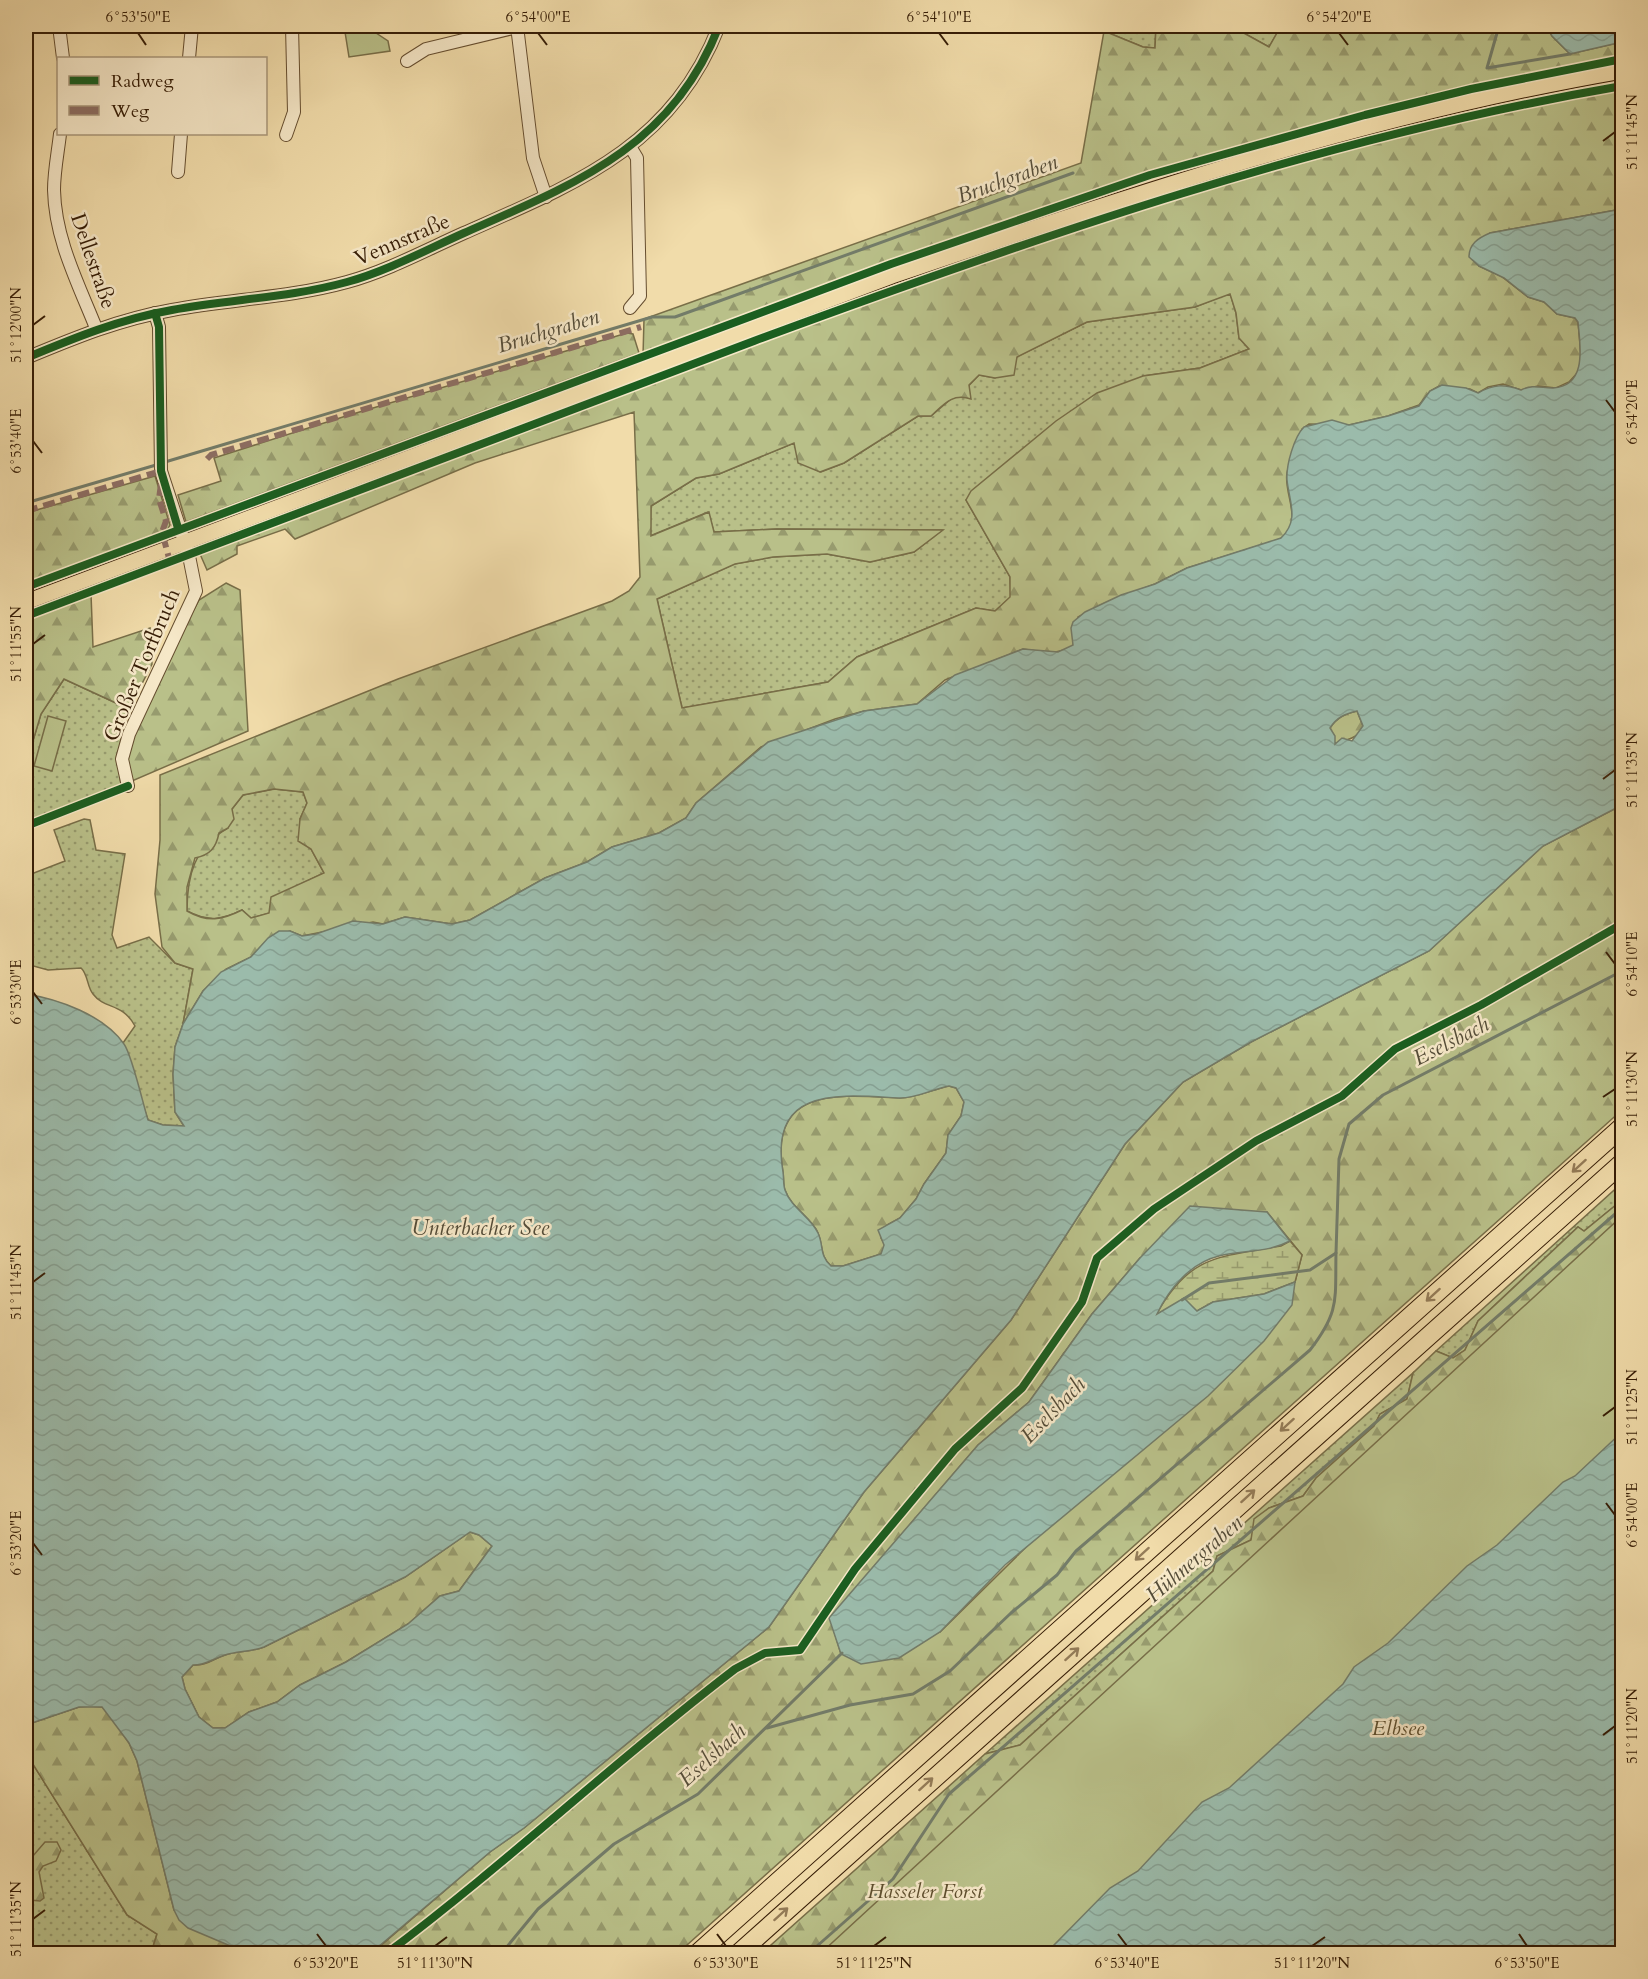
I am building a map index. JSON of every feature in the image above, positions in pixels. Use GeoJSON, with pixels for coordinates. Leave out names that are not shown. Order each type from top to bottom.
{"type":"FeatureCollection","features":[{"type":"Feature","properties":{"kind":"highway"},"geometry":{"type":"LineString","coordinates":[[697,1953],[1623,1127]]}},
{"type":"Feature","properties":{"kind":"highway"},"geometry":{"type":"LineString","coordinates":[[738,1953],[1623,1163]]}},
{"type":"Feature","properties":{"kind":"main road"},"geometry":{"type":"LineString","coordinates":[[26,602],[892,276],[1153,188],[1263,154],[1364,128],[1469,102],[1623,71]]}},
{"type":"Feature","properties":{"kind":"street"},"geometry":{"type":"LineString","coordinates":[[59,26],[63,57]]}},
{"type":"Feature","properties":{"kind":"street"},"geometry":{"type":"LineString","coordinates":[[189,57],[192,26]]}},
{"type":"Feature","properties":{"kind":"street"},"geometry":{"type":"LineString","coordinates":[[286,135],[294,112],[292,26]]}},
{"type":"Feature","properties":{"kind":"street"},"geometry":{"type":"LineString","coordinates":[[407,61],[426,49],[517,26],[532,158],[546,197]]}},
{"type":"Feature","properties":{"kind":"street","name":"Vennstraße"},"geometry":{"type":"LineString","coordinates":[[26,358],[96,328],[155,313],[310,291],[349,282],[546,197],[584,178],[631,148],[690,85],[707,57],[719,26]]}},
{"type":"Feature","properties":{"kind":"street","name":"Dellestraße"},"geometry":{"type":"LineString","coordinates":[[60,135],[54,187],[58,225],[66,254],[96,328]]}},
{"type":"Feature","properties":{"kind":"street"},"geometry":{"type":"LineString","coordinates":[[178,172],[181,135]]}},
{"type":"Feature","properties":{"kind":"street"},"geometry":{"type":"LineString","coordinates":[[630,308],[640,296],[637,158],[631,148]]}},
{"type":"Feature","properties":{"kind":"street","name":"Großer Torfbruch"},"geometry":{"type":"LineString","coordinates":[[128,786],[123,759],[129,734],[196,591],[161,471],[159,327],[155,313]]}},
{"type":"Feature","properties":{"kind":"green space"},"geometry":{"type":"Polygon","coordinates":[[[1105,26],[1156,26],[1155,48],[1143,47],[1104,31],[1105,26]]]}},
{"type":"Feature","properties":{"kind":"green space"},"geometry":{"type":"Polygon","coordinates":[[[1156,26],[1231,26],[1269,47],[1281,26],[1546,26],[1552,36],[1570,54],[1622,42],[1622,58],[1486,86],[1351,118],[1150,174],[972,233],[643,356],[644,319],[1081,163],[1104,31],[1143,47],[1155,48],[1156,26]]]}},
{"type":"Feature","properties":{"kind":"green space"},"geometry":{"type":"Polygon","coordinates":[[[1231,26],[1281,26],[1269,47],[1231,26]]]}},
{"type":"Feature","properties":{"kind":"green space"},"geometry":{"type":"Polygon","coordinates":[[[370,29],[388,41],[390,51],[349,57],[345,32],[370,29]]]}},
{"type":"Feature","properties":{"kind":"green space"},"geometry":{"type":"Polygon","coordinates":[[[1622,87],[1622,209],[1490,233],[1479,266],[1501,276],[1528,297],[1544,302],[1557,314],[1575,318],[1578,322],[1581,356],[1579,371],[1569,382],[1556,388],[1538,386],[1521,390],[1503,384],[1488,387],[1478,393],[1470,389],[1439,386],[1430,391],[1419,405],[1388,416],[1349,425],[1309,424],[1302,429],[1288,467],[1287,481],[1292,517],[1291,525],[1280,539],[1187,568],[1078,617],[1073,645],[1069,649],[1051,653],[1023,649],[945,680],[917,704],[864,711],[835,719],[761,747],[696,803],[686,818],[659,833],[612,847],[587,862],[545,878],[470,920],[452,924],[405,917],[383,924],[373,922],[302,936],[290,931],[268,939],[251,957],[226,969],[203,991],[183,1024],[193,969],[175,963],[162,947],[155,894],[160,840],[160,775],[398,679],[612,601],[629,591],[640,577],[634,412],[475,463],[295,539],[285,529],[237,546],[237,554],[207,570],[200,554],[656,379],[1030,242],[1278,166],[1415,131],[1622,87]],[[1230,294],[1195,307],[1087,322],[1017,357],[1014,375],[995,378],[979,375],[969,385],[971,399],[959,397],[953,399],[931,416],[918,416],[844,463],[820,472],[798,463],[794,443],[719,474],[696,478],[651,506],[651,536],[709,512],[714,532],[777,529],[943,530],[914,552],[870,562],[827,554],[773,557],[735,564],[657,599],[682,708],[828,682],[857,657],[976,608],[995,611],[1010,597],[1010,577],[966,500],[971,491],[1056,421],[1097,393],[1143,376],[1200,368],[1249,349],[1239,338],[1236,313],[1230,294]],[[274,789],[243,795],[232,809],[234,819],[228,828],[219,833],[214,847],[205,855],[195,858],[187,887],[187,911],[208,919],[215,919],[242,910],[251,918],[269,913],[271,897],[324,873],[311,849],[298,841],[300,819],[307,803],[303,792],[274,789]]]}},
{"type":"Feature","properties":{"kind":"green space"},"geometry":{"type":"Polygon","coordinates":[[[1230,293],[1236,313],[1239,338],[1249,349],[1200,368],[1143,376],[966,500],[1010,577],[1011,597],[995,611],[976,608],[857,657],[828,682],[682,708],[657,599],[734,564],[773,557],[827,554],[870,562],[914,552],[942,530],[777,529],[714,532],[708,512],[650,536],[651,506],[696,478],[719,474],[794,443],[803,461],[821,472],[844,463],[918,416],[931,416],[951,399],[960,395],[979,375],[995,378],[1016,357],[1087,322],[1195,307],[1230,293]]]}},
{"type":"Feature","properties":{"kind":"green space"},"geometry":{"type":"Polygon","coordinates":[[[627,333],[633,334],[639,353],[186,522],[178,495],[221,481],[214,458],[346,416],[627,333]]]}},
{"type":"Feature","properties":{"kind":"green space"},"geometry":{"type":"Polygon","coordinates":[[[155,476],[170,525],[165,534],[26,585],[26,513],[155,476]]]}},
{"type":"Feature","properties":{"kind":"green space"},"geometry":{"type":"Polygon","coordinates":[[[226,583],[240,590],[248,731],[132,781],[126,761],[132,734],[166,661],[199,600],[226,583]]]}},
{"type":"Feature","properties":{"kind":"green space"},"geometry":{"type":"Polygon","coordinates":[[[91,594],[93,647],[150,628],[152,664],[129,709],[64,679],[41,714],[26,764],[26,618],[91,594]]]}},
{"type":"Feature","properties":{"kind":"green space"},"geometry":{"type":"Polygon","coordinates":[[[64,679],[129,709],[120,747],[121,785],[26,824],[26,764],[41,714],[64,679]]]}},
{"type":"Feature","properties":{"kind":"green space"},"geometry":{"type":"Polygon","coordinates":[[[1357,711],[1363,726],[1360,731],[1354,737],[1335,745],[1330,728],[1342,716],[1357,711]]]}},
{"type":"Feature","properties":{"kind":"green space"},"geometry":{"type":"Polygon","coordinates":[[[48,716],[66,721],[52,771],[34,766],[48,716]]]}},
{"type":"Feature","properties":{"kind":"green space"},"geometry":{"type":"Polygon","coordinates":[[[274,789],[303,792],[307,803],[300,819],[311,849],[324,873],[301,884],[270,913],[251,918],[242,910],[228,916],[208,918],[187,911],[191,874],[200,853],[207,844],[228,828],[232,809],[243,795],[274,789]]]}},
{"type":"Feature","properties":{"kind":"green space"},"geometry":{"type":"Polygon","coordinates":[[[1622,805],[1622,1110],[678,1953],[371,1954],[490,1852],[524,1828],[769,1627],[864,1492],[1011,1320],[1125,1144],[1183,1082],[1251,1042],[1429,951],[1543,846],[1622,805]],[[1267,1212],[1140,1258],[1092,1314],[1029,1402],[978,1445],[830,1618],[841,1654],[940,1632],[1295,1282],[1302,1255],[1267,1212]]]}},
{"type":"Feature","properties":{"kind":"green space"},"geometry":{"type":"Polygon","coordinates":[[[84,819],[90,820],[96,850],[125,854],[112,935],[117,948],[149,937],[175,963],[193,969],[183,1024],[175,1047],[173,1074],[175,1112],[184,1126],[163,1125],[148,1120],[123,1043],[135,1026],[130,1018],[93,994],[81,968],[48,970],[26,964],[26,876],[65,861],[54,830],[84,819]]]}},
{"type":"Feature","properties":{"kind":"green space"},"geometry":{"type":"Polygon","coordinates":[[[949,1086],[956,1088],[964,1102],[961,1116],[948,1135],[946,1153],[916,1199],[900,1218],[887,1225],[881,1238],[885,1245],[881,1254],[843,1266],[831,1266],[822,1251],[815,1227],[792,1202],[784,1188],[781,1144],[787,1124],[798,1110],[813,1102],[833,1097],[906,1098],[949,1086]]]}},
{"type":"Feature","properties":{"kind":"green space"},"geometry":{"type":"Polygon","coordinates":[[[1622,1183],[1622,1200],[1584,1231],[1578,1227],[1478,1321],[1465,1350],[1453,1358],[1436,1351],[1622,1183]]]}},
{"type":"Feature","properties":{"kind":"green space","name":"Hasseler Forst"},"geometry":{"type":"Polygon","coordinates":[[[1622,1200],[1622,1325],[950,1953],[761,1954],[985,1754],[1020,1745],[1213,1571],[1217,1556],[1251,1540],[1254,1519],[1269,1508],[1303,1496],[1316,1478],[1374,1426],[1380,1414],[1407,1399],[1413,1373],[1436,1351],[1453,1358],[1465,1350],[1478,1321],[1578,1227],[1584,1231],[1622,1200]]]}},
{"type":"Feature","properties":{"kind":"green space","name":"Elbsee"},"geometry":{"type":"Polygon","coordinates":[[[1622,1216],[1622,1953],[821,1953],[1622,1216]]]}},
{"type":"Feature","properties":{"kind":"green space"},"geometry":{"type":"Polygon","coordinates":[[[1290,1241],[1302,1255],[1295,1282],[1264,1294],[1213,1302],[1197,1311],[1156,1315],[1168,1295],[1181,1280],[1207,1262],[1240,1253],[1281,1246],[1290,1241]]]}},
{"type":"Feature","properties":{"kind":"green space"},"geometry":{"type":"Polygon","coordinates":[[[1413,1373],[1407,1399],[1380,1414],[1374,1426],[1316,1478],[1303,1496],[1269,1508],[1251,1540],[1217,1556],[1213,1571],[1020,1745],[985,1754],[1413,1373]]]}},
{"type":"Feature","properties":{"kind":"green space"},"geometry":{"type":"Polygon","coordinates":[[[470,1532],[479,1535],[492,1546],[459,1591],[440,1596],[408,1624],[346,1662],[300,1685],[277,1702],[249,1712],[225,1728],[213,1728],[199,1717],[185,1689],[182,1677],[193,1665],[264,1647],[405,1577],[470,1532]]]}},
{"type":"Feature","properties":{"kind":"green space"},"geometry":{"type":"Polygon","coordinates":[[[79,1707],[102,1707],[108,1712],[129,1743],[137,1761],[174,1910],[247,1953],[151,1953],[157,1934],[127,1915],[26,1753],[26,1725],[79,1707]]]}},
{"type":"Feature","properties":{"kind":"green space"},"geometry":{"type":"Polygon","coordinates":[[[26,1753],[127,1915],[157,1934],[151,1953],[26,1953],[26,1753]]]}},
{"type":"Feature","properties":{"kind":"green space"},"geometry":{"type":"Polygon","coordinates":[[[45,1842],[57,1842],[61,1850],[56,1861],[43,1866],[39,1872],[44,1898],[40,1901],[30,1900],[26,1895],[26,1864],[45,1842]]]}},
{"type":"Feature","properties":{"kind":"water"},"geometry":{"type":"Polygon","coordinates":[[[1546,26],[1622,26],[1622,42],[1570,54],[1552,36],[1546,26]]]}},
{"type":"Feature","properties":{"kind":"water","name":"Unterbacher See"},"geometry":{"type":"Polygon","coordinates":[[[1622,209],[1622,805],[1543,846],[1429,951],[1251,1042],[1183,1082],[1125,1144],[1011,1320],[864,1492],[769,1627],[524,1828],[490,1852],[371,1953],[247,1953],[188,1928],[179,1920],[174,1910],[137,1761],[129,1743],[102,1707],[79,1707],[26,1725],[26,994],[66,1004],[105,1025],[127,1050],[148,1120],[163,1125],[184,1126],[175,1112],[173,1074],[175,1047],[183,1024],[203,991],[221,972],[251,957],[268,938],[279,931],[290,931],[302,936],[316,934],[353,921],[383,924],[405,917],[452,924],[470,920],[545,878],[587,862],[612,847],[659,833],[686,818],[696,803],[768,742],[864,711],[917,704],[955,675],[1023,649],[1058,652],[1073,645],[1071,628],[1073,622],[1085,612],[1121,595],[1155,584],[1187,568],[1281,538],[1287,531],[1292,517],[1287,480],[1289,459],[1297,437],[1304,427],[1332,420],[1349,425],[1388,416],[1419,406],[1430,391],[1442,385],[1466,388],[1478,393],[1499,386],[1521,390],[1533,387],[1564,386],[1572,380],[1579,363],[1578,322],[1575,318],[1557,314],[1544,302],[1528,297],[1504,278],[1479,266],[1469,257],[1475,242],[1490,233],[1622,209]],[[1357,711],[1342,716],[1330,728],[1335,736],[1335,744],[1342,738],[1352,741],[1363,726],[1357,711]],[[949,1086],[906,1098],[833,1097],[814,1101],[798,1110],[787,1123],[781,1144],[785,1190],[792,1202],[815,1227],[823,1254],[831,1266],[843,1266],[881,1254],[884,1245],[878,1230],[900,1218],[916,1199],[946,1153],[948,1135],[961,1116],[964,1102],[956,1088],[949,1086]],[[470,1532],[405,1577],[264,1647],[193,1665],[182,1677],[185,1689],[199,1717],[213,1728],[225,1728],[249,1712],[277,1702],[300,1685],[346,1662],[408,1624],[440,1596],[459,1591],[492,1546],[479,1535],[470,1532]]]}},
{"type":"Feature","properties":{"kind":"water"},"geometry":{"type":"Polygon","coordinates":[[[1190,1206],[1267,1212],[1290,1241],[1264,1249],[1219,1256],[1199,1264],[1174,1287],[1157,1314],[1184,1298],[1197,1311],[1213,1302],[1264,1294],[1295,1282],[1292,1305],[1264,1341],[1208,1396],[1005,1565],[940,1632],[899,1658],[861,1664],[841,1654],[829,1618],[978,1445],[1029,1402],[1092,1314],[1140,1258],[1190,1206]]]}},
{"type":"Feature","properties":{"kind":"water","name":"Elbsee"},"geometry":{"type":"Polygon","coordinates":[[[1622,1432],[1622,1940],[1610,1953],[1040,1953],[1051,1948],[1110,1888],[1138,1871],[1202,1802],[1229,1788],[1343,1684],[1354,1667],[1388,1643],[1467,1566],[1497,1545],[1563,1482],[1575,1476],[1622,1432]]]}},
{"type":"Feature","properties":{"kind":"waterway"},"geometry":{"type":"LineString","coordinates":[[1499,26],[1487,68],[1570,54]]}},
{"type":"Feature","properties":{"kind":"waterway","name":"Bruchgraben"},"geometry":{"type":"LineString","coordinates":[[165,462],[652,317],[675,317],[1073,173]]}},
{"type":"Feature","properties":{"kind":"waterway","name":"Bruchgraben"},"geometry":{"type":"LineString","coordinates":[[26,503],[156,465]]}},
{"type":"Feature","properties":{"kind":"waterway","name":"Eselsbach"},"geometry":{"type":"LineString","coordinates":[[1182,1300],[1209,1283],[1310,1270],[1336,1253],[1339,1159],[1349,1124],[1383,1095],[1622,971]]}},
{"type":"Feature","properties":{"kind":"waterway","name":"Hühnergraben"},"geometry":{"type":"LineString","coordinates":[[808,1954],[893,1879],[949,1794],[1622,1208]]}},
{"type":"Feature","properties":{"kind":"waterway"},"geometry":{"type":"LineString","coordinates":[[767,1728],[850,1705],[913,1694],[950,1671],[1011,1613],[1057,1575],[1076,1551],[1310,1350],[1327,1325],[1334,1304],[1336,1253]]}},
{"type":"Feature","properties":{"kind":"waterway","name":"Eselsbach"},"geometry":{"type":"LineString","coordinates":[[501,1954],[538,1909],[614,1844],[698,1794],[842,1653]]}},
{"type":"Feature","properties":{"kind":"marked path"},"geometry":{"type":"LineString","coordinates":[[207,459],[211,455],[641,327]]}},
{"type":"Feature","properties":{"kind":"marked path"},"geometry":{"type":"LineString","coordinates":[[26,511],[161,471]]}},
{"type":"Feature","properties":{"kind":"marked path"},"geometry":{"type":"LineString","coordinates":[[161,484],[159,499],[166,521],[162,532],[170,562]]}},
{"type":"Feature","properties":{"kind":"cycle path"},"geometry":{"type":"LineString","coordinates":[[26,358],[134,318],[194,306],[303,292],[347,282],[406,260],[544,197],[616,156],[647,132],[675,102],[699,68],[719,26]]}},
{"type":"Feature","properties":{"kind":"cycle path"},"geometry":{"type":"LineString","coordinates":[[26,587],[891,264],[1150,175],[1365,115],[1471,89],[1622,59]]}},
{"type":"Feature","properties":{"kind":"cycle path"},"geometry":{"type":"LineString","coordinates":[[26,616],[754,341],[1075,228],[1291,161],[1511,107],[1622,86]]}},
{"type":"Feature","properties":{"kind":"cycle path"},"geometry":{"type":"LineString","coordinates":[[155,313],[159,327],[161,471],[178,528]]}},
{"type":"Feature","properties":{"kind":"cycle path"},"geometry":{"type":"LineString","coordinates":[[26,826],[128,786]]}},
{"type":"Feature","properties":{"kind":"cycle path"},"geometry":{"type":"LineString","coordinates":[[386,1954],[431,1920],[647,1739],[735,1669],[765,1653],[800,1650],[855,1569],[955,1449],[1022,1388],[1082,1302],[1097,1258],[1154,1209],[1256,1141],[1342,1096],[1395,1049],[1481,1005],[1622,924]]}}]}
